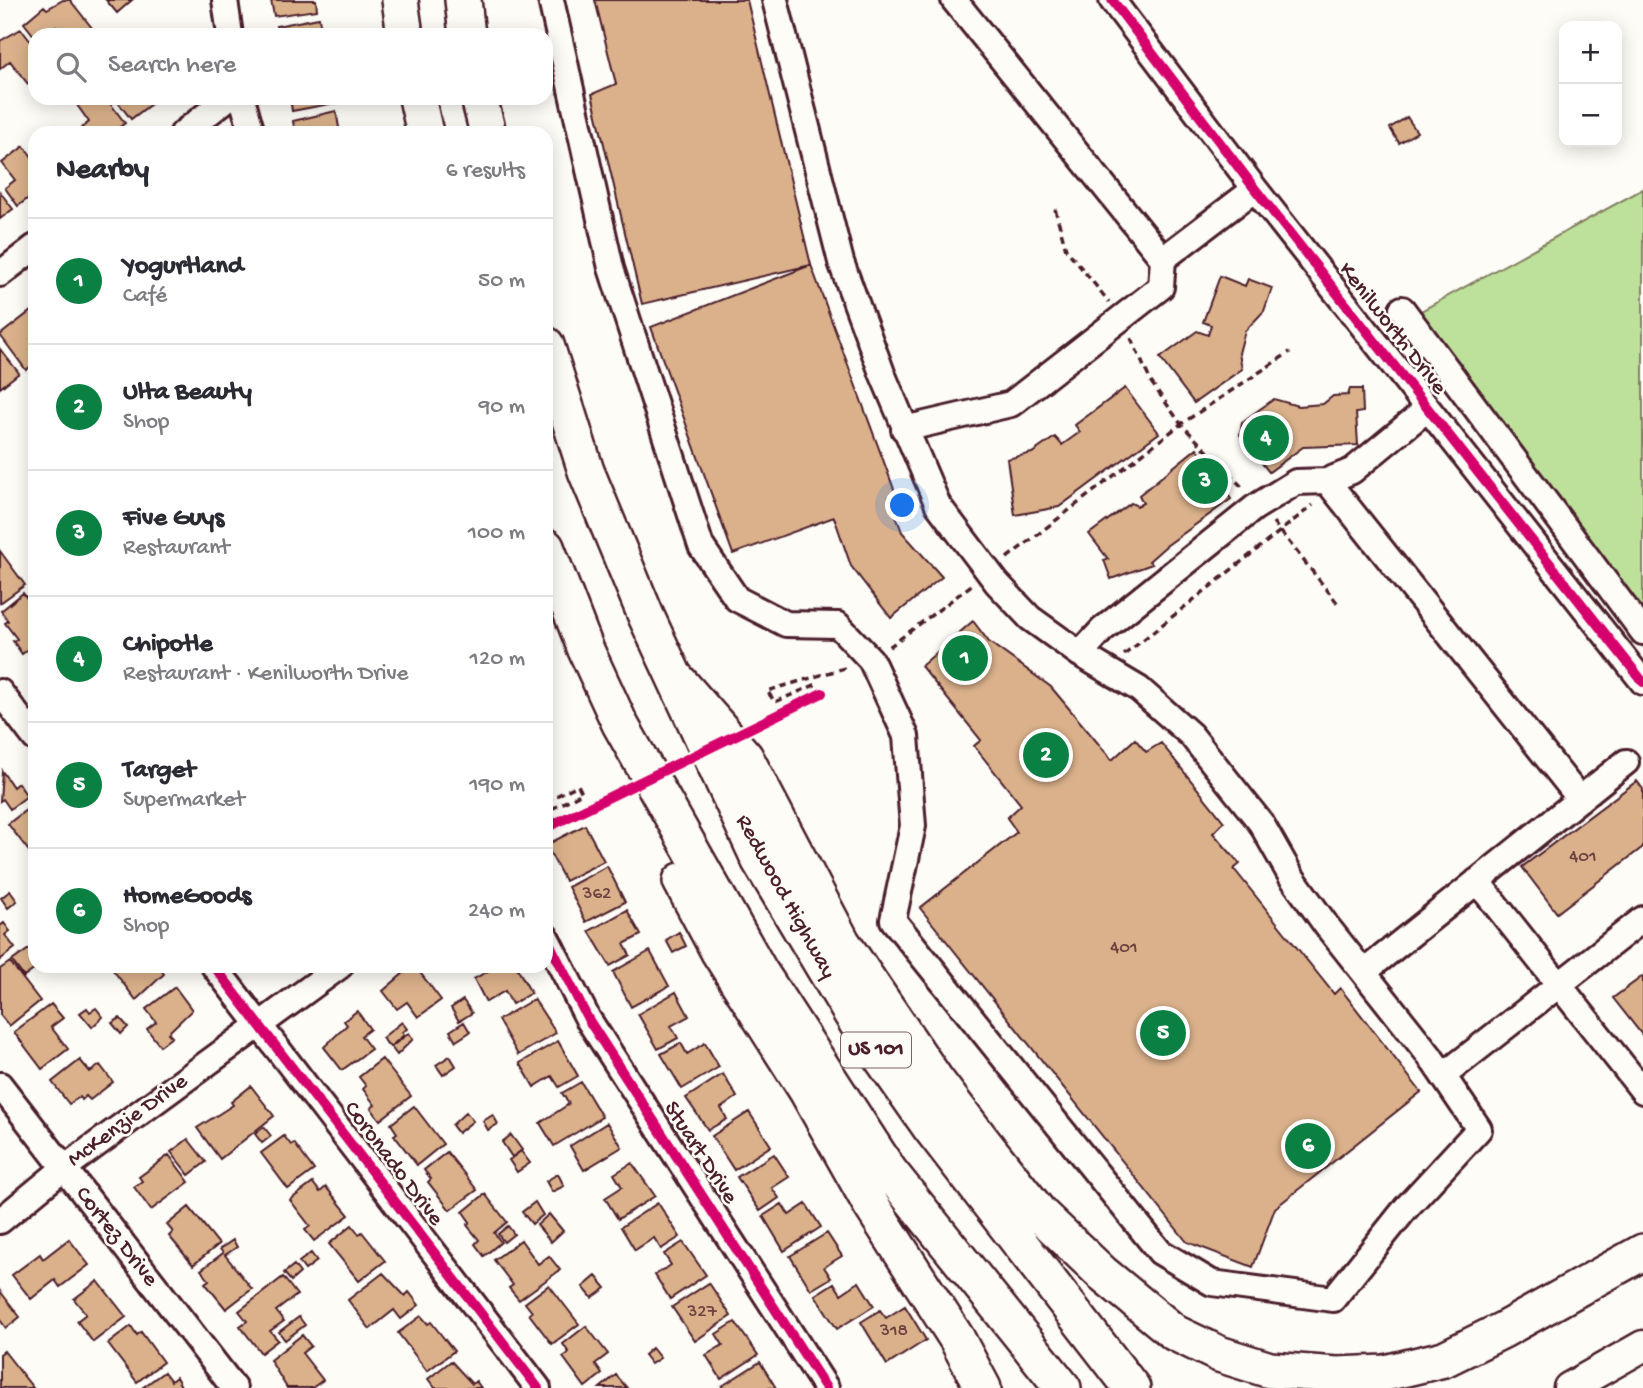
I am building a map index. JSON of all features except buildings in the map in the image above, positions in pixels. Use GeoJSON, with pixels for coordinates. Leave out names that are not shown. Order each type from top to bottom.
{"type":"FeatureCollection","features":[{"type":"Feature","properties":{"kind":"highway"},"geometry":{"type":"LineString","coordinates":[[400,0],[404,28]]}},
{"type":"Feature","properties":{"kind":"highway"},"geometry":{"type":"LineString","coordinates":[[463,0],[466,28]]}},
{"type":"Feature","properties":{"kind":"highway"},"geometry":{"type":"LineString","coordinates":[[419,105],[423,126]]}},
{"type":"Feature","properties":{"kind":"highway"},"geometry":{"type":"LineString","coordinates":[[481,105],[486,126]]}},
{"type":"Feature","properties":{"kind":"highway","name":"Redwood Highway"},"geometry":{"type":"LineString","coordinates":[[553,367],[586,471],[674,677],[760,861],[857,1023],[930,1127],[1132,1388]]}},
{"type":"Feature","properties":{"kind":"highway","name":"US 101"},"geometry":{"type":"LineString","coordinates":[[553,565],[586,650],[656,793],[760,972],[889,1171],[1063,1388]]}},
{"type":"Feature","properties":{"kind":"highway"},"geometry":{"type":"LineString","coordinates":[[674,677],[745,757],[842,943],[983,1142],[1040,1214],[1102,1273],[1175,1333],[1219,1354],[1270,1370],[1338,1375],[1385,1373],[1444,1359],[1503,1330],[1643,1252]]}},
{"type":"Feature","properties":{"kind":"highway"},"geometry":{"type":"LineString","coordinates":[[656,793],[655,829],[719,952],[807,1091],[871,1205],[957,1339],[983,1388]]}},
{"type":"Feature","properties":{"kind":"main road"},"geometry":{"type":"LineString","coordinates":[[1569,1388],[1643,1346]]}},
{"type":"Feature","properties":{"kind":"street"},"geometry":{"type":"LineString","coordinates":[[225,0],[229,28]]}},
{"type":"Feature","properties":{"kind":"street"},"geometry":{"type":"LineString","coordinates":[[551,0],[611,268],[701,546],[737,599],[786,624],[838,625],[872,660],[906,736],[913,826],[893,920],[1160,1252],[1213,1283],[1333,1299],[1406,1208],[1479,1129],[1444,1075],[1291,876],[1261,823],[1191,735],[1139,689],[1080,654],[1030,618],[989,572],[938,505],[904,429],[841,262],[775,0]]}},
{"type":"Feature","properties":{"kind":"street"},"geometry":{"type":"LineString","coordinates":[[904,429],[1011,404],[1161,287],[1163,259],[954,0]]}},
{"type":"Feature","properties":{"kind":"street","name":"Kenilworth Drive"},"geometry":{"type":"LineString","coordinates":[[1112,0],[1255,189],[1643,681]]}},
{"type":"Feature","properties":{"kind":"street"},"geometry":{"type":"LineString","coordinates":[[192,126],[219,105]]}},
{"type":"Feature","properties":{"kind":"street"},"geometry":{"type":"LineString","coordinates":[[244,105],[250,126]]}},
{"type":"Feature","properties":{"kind":"street"},"geometry":{"type":"LineString","coordinates":[[1163,259],[1255,189]]}},
{"type":"Feature","properties":{"kind":"street"},"geometry":{"type":"LineString","coordinates":[[0,274],[28,252]]}},
{"type":"Feature","properties":{"kind":"street"},"geometry":{"type":"LineString","coordinates":[[1402,309],[1643,632]]}},
{"type":"Feature","properties":{"kind":"street"},"geometry":{"type":"LineString","coordinates":[[1333,488],[1427,409]]}},
{"type":"Feature","properties":{"kind":"street"},"geometry":{"type":"LineString","coordinates":[[1080,654],[1102,630],[1259,504],[1296,482],[1333,488],[1580,799]]}},
{"type":"Feature","properties":{"kind":"street"},"geometry":{"type":"LineString","coordinates":[[0,692],[28,728]]}},
{"type":"Feature","properties":{"kind":"street"},"geometry":{"type":"LineString","coordinates":[[1364,972],[1626,762]]}},
{"type":"Feature","properties":{"kind":"street"},"geometry":{"type":"LineString","coordinates":[[1478,881],[1643,1091]]}},
{"type":"Feature","properties":{"kind":"street"},"geometry":{"type":"LineString","coordinates":[[1444,1075],[1643,919]]}},
{"type":"Feature","properties":{"kind":"street","name":"Stuart Drive"},"geometry":{"type":"LineString","coordinates":[[553,951],[588,1019],[826,1388]]}},
{"type":"Feature","properties":{"kind":"street","name":"Coronado Drive"},"geometry":{"type":"LineString","coordinates":[[219,973],[538,1388]]}},
{"type":"Feature","properties":{"kind":"street","name":"McKenzie Drive"},"geometry":{"type":"LineString","coordinates":[[0,1221],[63,1169],[331,973]]}},
{"type":"Feature","properties":{"kind":"street","name":"Cortez Drive"},"geometry":{"type":"LineString","coordinates":[[0,1085],[234,1388]]}},
{"type":"Feature","properties":{"kind":"path"},"geometry":{"type":"LineString","coordinates":[[1055,209],[1066,249],[1122,317],[1151,382],[1181,424],[1259,504],[1339,605]]}},
{"type":"Feature","properties":{"kind":"path"},"geometry":{"type":"LineString","coordinates":[[785,711],[822,693],[817,684],[775,702],[767,691],[872,660],[1181,424],[1290,352]]}},
{"type":"Feature","properties":{"kind":"path"},"geometry":{"type":"LineString","coordinates":[[1105,670],[1333,488]]}},
{"type":"Feature","properties":{"kind":"path"},"geometry":{"type":"LineString","coordinates":[[553,798],[578,785],[582,793],[553,808]]}},
{"type":"Feature","properties":{"kind":"path"},"geometry":{"type":"LineString","coordinates":[[553,821],[562,820]]}},
{"type":"Feature","properties":{"kind":"green space"},"geometry":{"type":"Polygon","coordinates":[[[1643,189],[1643,646],[1399,323],[1643,189]]]}},
{"type":"Feature","properties":{"kind":"cycle path"},"geometry":{"type":"LineString","coordinates":[[1112,0],[1255,189],[1643,682]]}},
{"type":"Feature","properties":{"kind":"cycle path"},"geometry":{"type":"LineString","coordinates":[[553,825],[822,693]]}},
{"type":"Feature","properties":{"kind":"cycle path"},"geometry":{"type":"LineString","coordinates":[[553,951],[588,1019],[826,1388]]}},
{"type":"Feature","properties":{"kind":"cycle path"},"geometry":{"type":"LineString","coordinates":[[219,973],[538,1388]]}},
{"type":"Feature","properties":{"kind":"place","name":"Chipotle"},"geometry":{"type":"Point","coordinates":[1266,438]}},
{"type":"Feature","properties":{"kind":"place","name":"Five Guys"},"geometry":{"type":"Point","coordinates":[1205,481]}},
{"type":"Feature","properties":{"kind":"place","name":"Yogurtland"},"geometry":{"type":"Point","coordinates":[965,658]}},
{"type":"Feature","properties":{"kind":"place","name":"Ulta Beauty"},"geometry":{"type":"Point","coordinates":[1046,755]}},
{"type":"Feature","properties":{"kind":"place","name":"Target"},"geometry":{"type":"Point","coordinates":[1163,1033]}},
{"type":"Feature","properties":{"kind":"place","name":"HomeGoods"},"geometry":{"type":"Point","coordinates":[1308,1146]}}]}
